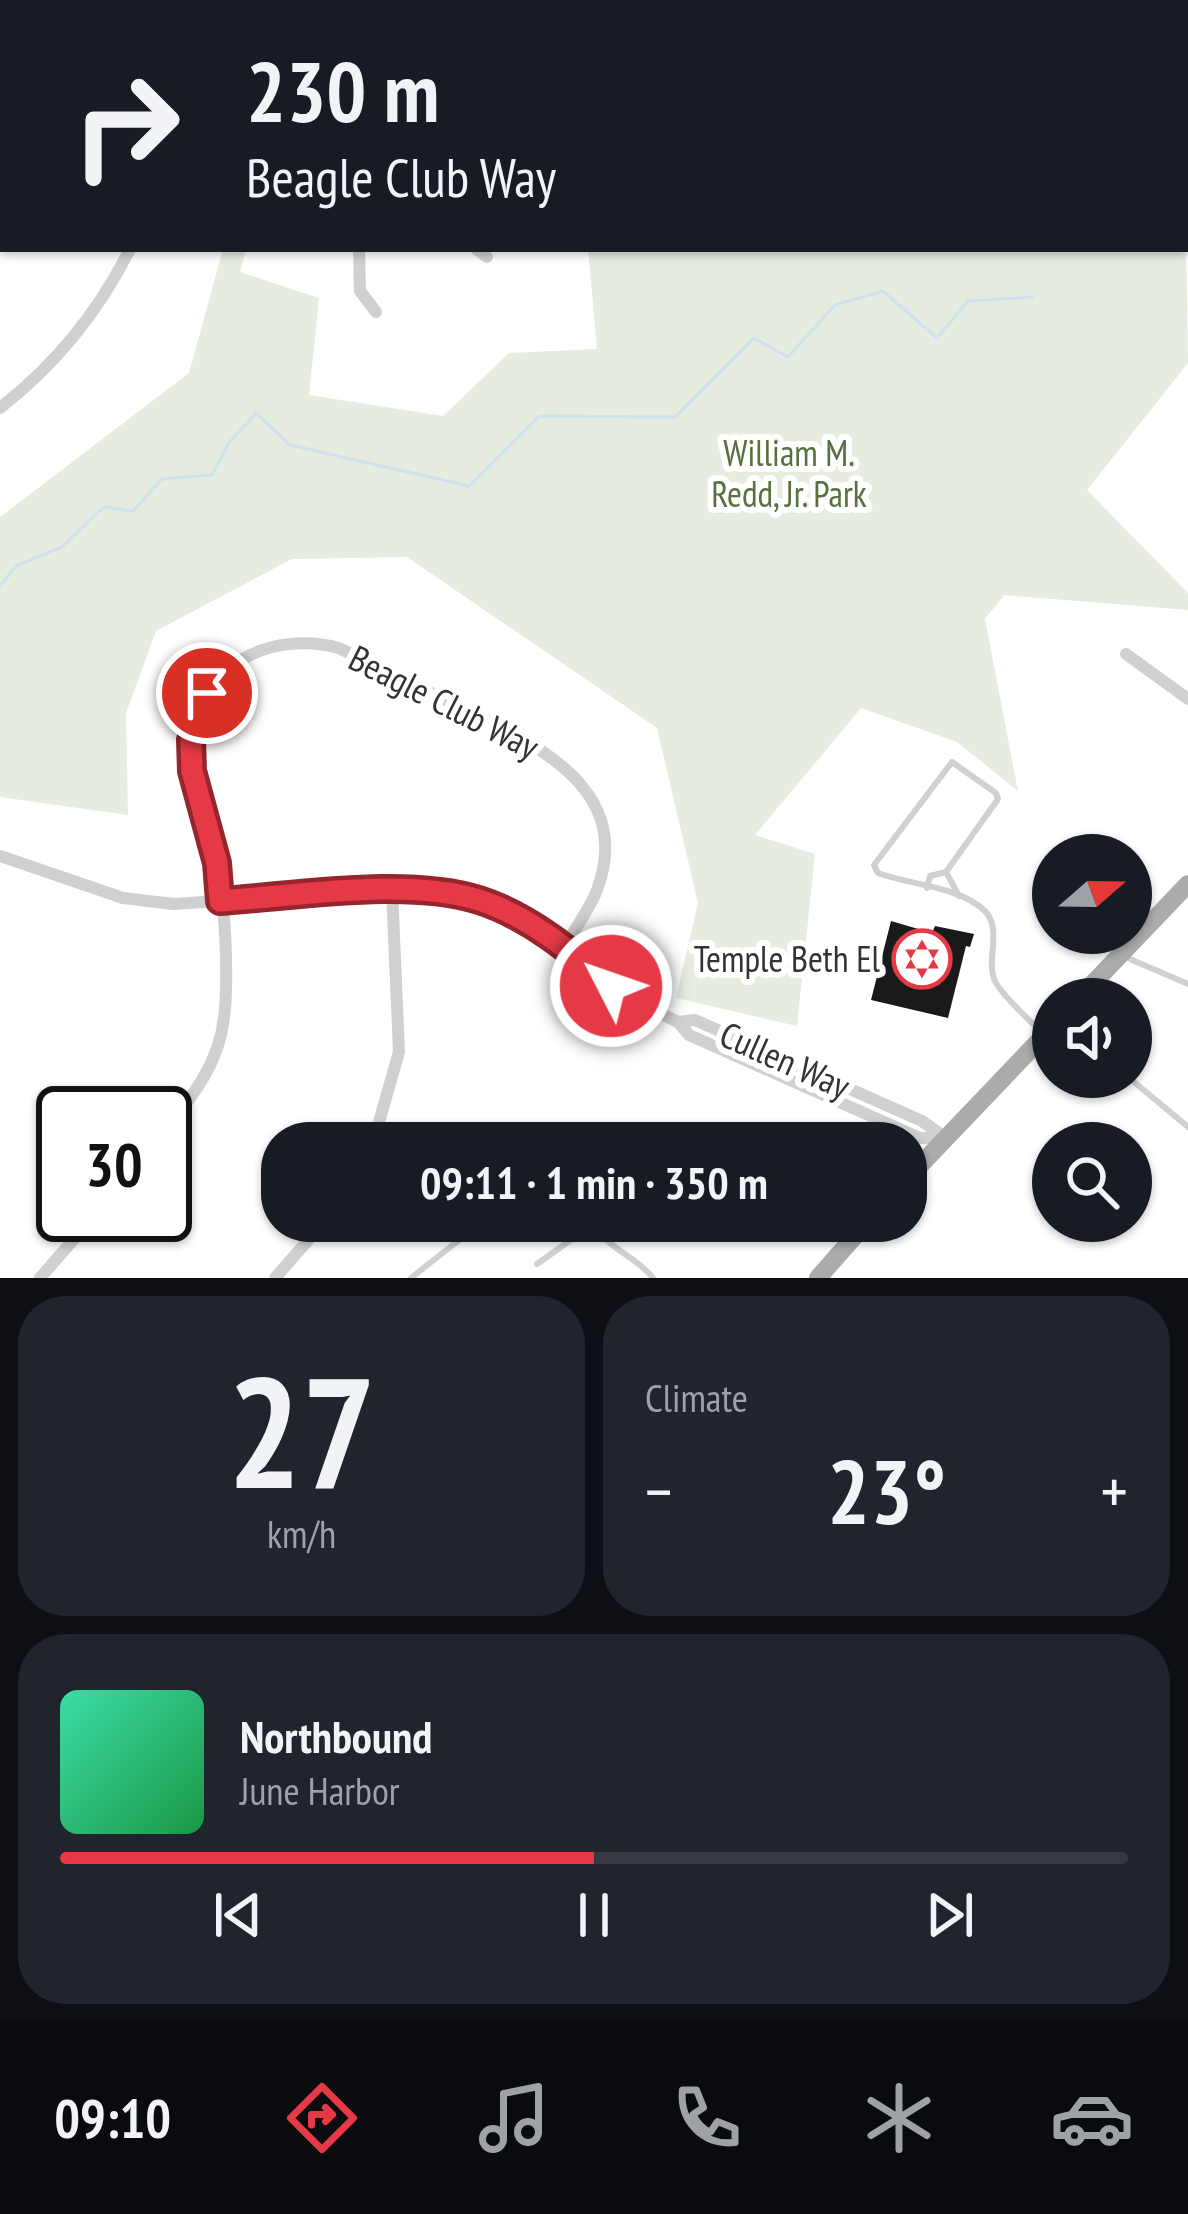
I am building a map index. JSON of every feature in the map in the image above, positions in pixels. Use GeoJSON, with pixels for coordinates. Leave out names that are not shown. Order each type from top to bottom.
{"type":"FeatureCollection","features":[{"type":"Feature","properties":{"kind":"main road"},"geometry":{"type":"LineString","coordinates":[[1152,921],[1188,884]]}},
{"type":"Feature","properties":{"kind":"main road"},"geometry":{"type":"LineString","coordinates":[[1098,978],[1120,954]]}},
{"type":"Feature","properties":{"kind":"main road"},"geometry":{"type":"LineString","coordinates":[[927,1158],[1032,1047]]}},
{"type":"Feature","properties":{"kind":"main road"},"geometry":{"type":"LineString","coordinates":[[818,1278],[850,1242]]}},
{"type":"Feature","properties":{"kind":"street"},"geometry":{"type":"LineString","coordinates":[[0,408],[73,338],[128,252]]}},
{"type":"Feature","properties":{"kind":"street"},"geometry":{"type":"LineString","coordinates":[[359,252],[360,291],[376,312]]}},
{"type":"Feature","properties":{"kind":"street","name":"Beagle Club Way"},"geometry":{"type":"LineString","coordinates":[[192,1095],[218,1050],[225,977],[217,863],[192,771],[191,740],[207,693],[242,658],[289,642],[339,648],[530,741],[580,781],[594,805],[604,859],[597,890],[565,946]]}},
{"type":"Feature","properties":{"kind":"street"},"geometry":{"type":"LineString","coordinates":[[1126,654],[1188,699]]}},
{"type":"Feature","properties":{"kind":"street","name":"Cullen Way"},"geometry":{"type":"LineString","coordinates":[[0,856],[124,898],[173,904],[392,890],[425,890],[484,902],[565,946],[611,986],[678,1022],[695,1020],[922,1121],[946,1138]]}},
{"type":"Feature","properties":{"kind":"street"},"geometry":{"type":"LineString","coordinates":[[379,1122],[399,1052],[392,890]]}},
{"type":"Feature","properties":{"kind":"street"},"geometry":{"type":"LineString","coordinates":[[40,1278],[71,1242]]}},
{"type":"Feature","properties":{"kind":"street"},"geometry":{"type":"LineString","coordinates":[[275,1278],[307,1242]]}},
{"type":"Feature","properties":{"kind":"lane"},"geometry":{"type":"LineString","coordinates":[[927,888],[930,876],[946,872],[998,799],[952,761],[874,865],[878,872],[927,888],[959,896],[989,916],[995,981],[1032,1015]]}},
{"type":"Feature","properties":{"kind":"lane"},"geometry":{"type":"LineString","coordinates":[[946,872],[959,896]]}},
{"type":"Feature","properties":{"kind":"lane"},"geometry":{"type":"LineString","coordinates":[[1120,954],[1188,984]]}},
{"type":"Feature","properties":{"kind":"lane"},"geometry":{"type":"LineString","coordinates":[[1152,1097],[1188,1127]]}},
{"type":"Feature","properties":{"kind":"lane"},"geometry":{"type":"LineString","coordinates":[[411,1278],[456,1242]]}},
{"type":"Feature","properties":{"kind":"lane"},"geometry":{"type":"LineString","coordinates":[[537,1264],[566,1242]]}},
{"type":"Feature","properties":{"kind":"lane"},"geometry":{"type":"LineString","coordinates":[[603,1242],[653,1278]]}},
{"type":"Feature","properties":{"kind":"green space","name":"William M. Redd, Jr. Park"},"geometry":{"type":"Polygon","coordinates":[[[222,252],[245,252],[240,272],[319,298],[309,395],[443,416],[509,353],[597,349],[588,252],[1186,252],[1188,363],[1087,490],[1188,593],[1188,610],[1004,595],[985,619],[1018,791],[957,742],[861,708],[755,835],[815,854],[797,1026],[676,998],[698,903],[657,728],[407,557],[292,559],[156,631],[126,713],[128,815],[0,797],[0,517],[189,373],[222,252]]]}},
{"type":"Feature","properties":{"kind":"building","name":"Temple Beth El"},"geometry":{"type":"Polygon","coordinates":[[[891,921],[932,933],[935,926],[974,934],[970,947],[966,946],[948,1018],[871,1000],[891,921]]]}},
{"type":"Feature","properties":{"kind":"waterway"},"geometry":{"type":"LineString","coordinates":[[0,586],[16,566],[62,547],[104,507],[133,511],[162,479],[212,475],[228,444],[256,413],[290,445],[469,486],[539,416],[675,417],[754,338],[788,357],[835,305],[883,291],[937,338],[968,301],[1033,297]]}},
{"type":"Feature","properties":{"kind":"place","name":"Temple Beth El"},"geometry":{"type":"Point","coordinates":[922,959]}},
{"type":"Feature","properties":{"kind":"route"},"geometry":{"type":"LineString","coordinates":[[207,693],[191,740],[192,771],[217,863],[220,901],[392,890],[457,894],[512,914],[565,946],[611,986]]}}]}
